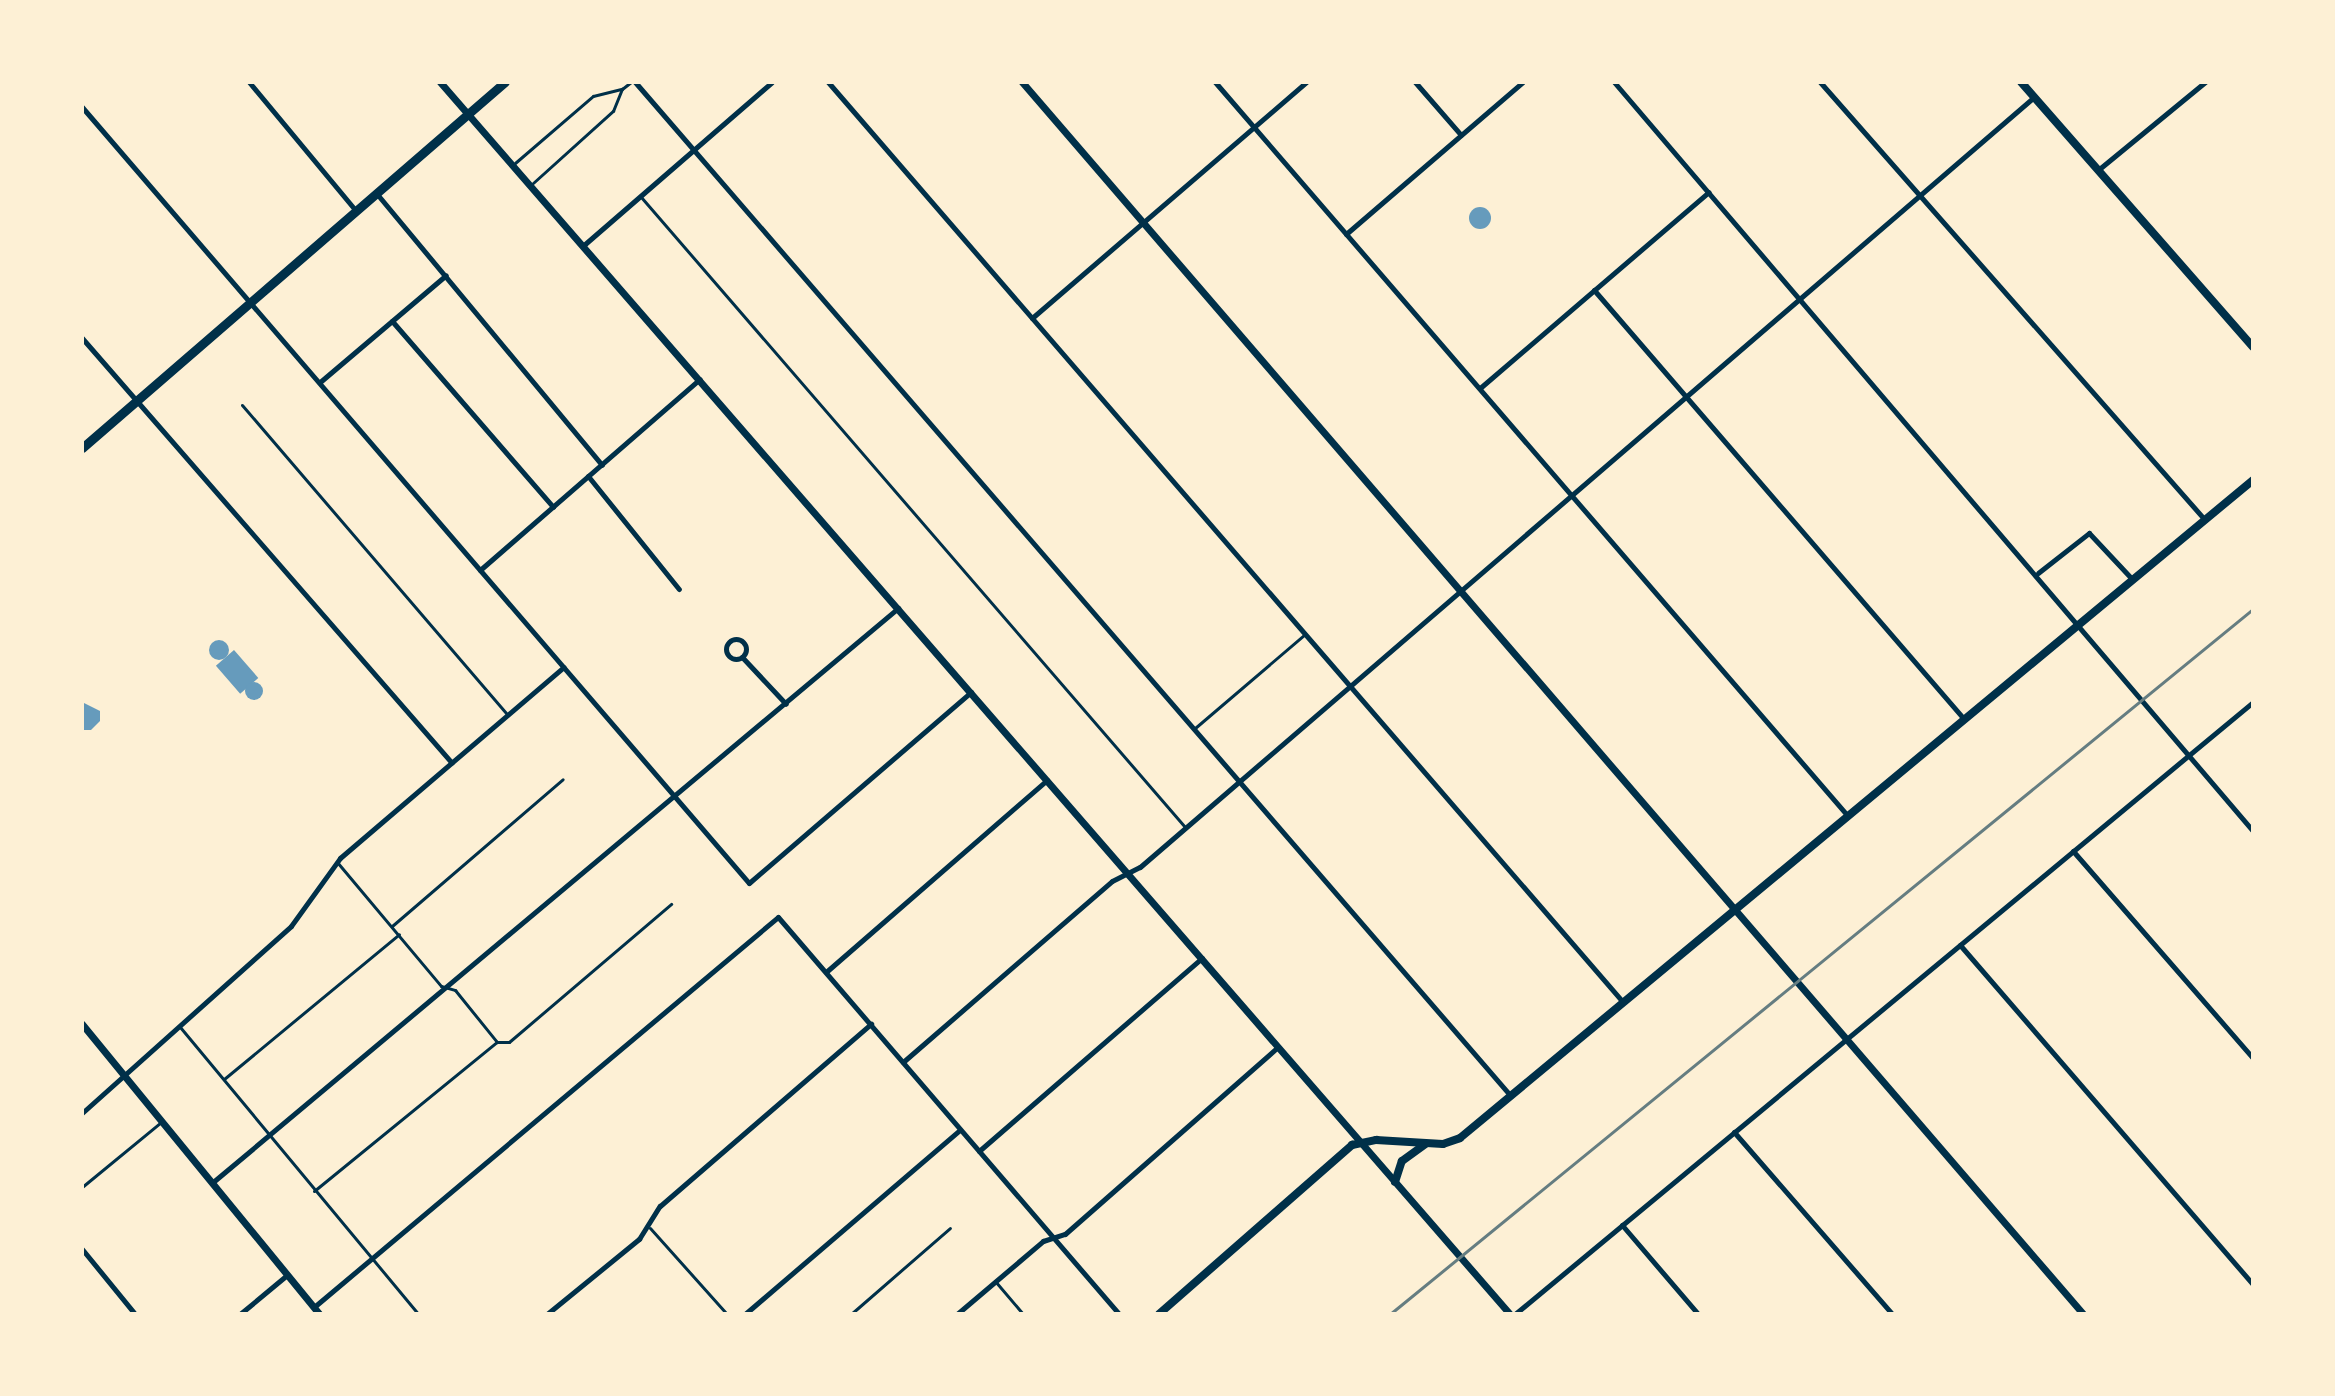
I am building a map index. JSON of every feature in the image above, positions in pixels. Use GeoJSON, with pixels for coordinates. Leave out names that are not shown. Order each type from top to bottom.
{"type":"FeatureCollection","features":[{"type":"Feature","properties":{"kind":"main road"},"geometry":{"type":"LineString","coordinates":[[82,448],[248,301],[357,212],[505,82]]}},
{"type":"Feature","properties":{"kind":"main road"},"geometry":{"type":"LineString","coordinates":[[2021,82],[2253,347]]}},
{"type":"Feature","properties":{"kind":"main road"},"geometry":{"type":"LineString","coordinates":[[1159,1314],[1361,1141],[1427,1143],[1460,1138],[2253,480]]}},
{"type":"Feature","properties":{"kind":"main road"},"geometry":{"type":"LineString","coordinates":[[1395,1182],[1402,1161],[1427,1143]]}},
{"type":"Feature","properties":{"kind":"street"},"geometry":{"type":"LineString","coordinates":[[249,82],[357,212]]}},
{"type":"Feature","properties":{"kind":"street"},"geometry":{"type":"LineString","coordinates":[[440,82],[533,183],[1395,1182],[1513,1314],[2253,702]]}},
{"type":"Feature","properties":{"kind":"street"},"geometry":{"type":"LineString","coordinates":[[633,82],[1511,1096]]}},
{"type":"Feature","properties":{"kind":"street"},"geometry":{"type":"LineString","coordinates":[[585,244],[772,82]]}},
{"type":"Feature","properties":{"kind":"street"},"geometry":{"type":"LineString","coordinates":[[828,82],[1623,1003]]}},
{"type":"Feature","properties":{"kind":"street"},"geometry":{"type":"LineString","coordinates":[[1022,82],[2083,1314]]}},
{"type":"Feature","properties":{"kind":"street"},"geometry":{"type":"LineString","coordinates":[[1215,82],[1849,817]]}},
{"type":"Feature","properties":{"kind":"street"},"geometry":{"type":"LineString","coordinates":[[1032,318],[1306,82]]}},
{"type":"Feature","properties":{"kind":"street"},"geometry":{"type":"LineString","coordinates":[[1415,82],[1461,135]]}},
{"type":"Feature","properties":{"kind":"street"},"geometry":{"type":"LineString","coordinates":[[1346,234],[1523,82]]}},
{"type":"Feature","properties":{"kind":"street"},"geometry":{"type":"LineString","coordinates":[[1614,82],[2038,573],[2253,831]]}},
{"type":"Feature","properties":{"kind":"street"},"geometry":{"type":"LineString","coordinates":[[1820,82],[2205,520]]}},
{"type":"Feature","properties":{"kind":"street"},"geometry":{"type":"LineString","coordinates":[[2098,170],[2205,82]]}},
{"type":"Feature","properties":{"kind":"street"},"geometry":{"type":"LineString","coordinates":[[903,1062],[1112,881],[1130,873],[1186,828],[2034,97]]}},
{"type":"Feature","properties":{"kind":"street"},"geometry":{"type":"LineString","coordinates":[[82,107],[749,883],[972,691]]}},
{"type":"Feature","properties":{"kind":"street"},"geometry":{"type":"LineString","coordinates":[[1480,388],[1709,192]]}},
{"type":"Feature","properties":{"kind":"street"},"geometry":{"type":"LineString","coordinates":[[377,194],[602,465]]}},
{"type":"Feature","properties":{"kind":"street"},"geometry":{"type":"LineString","coordinates":[[320,382],[446,275]]}},
{"type":"Feature","properties":{"kind":"street"},"geometry":{"type":"LineString","coordinates":[[1594,290],[1964,719]]}},
{"type":"Feature","properties":{"kind":"street"},"geometry":{"type":"LineString","coordinates":[[392,321],[553,507]]}},
{"type":"Feature","properties":{"kind":"street"},"geometry":{"type":"LineString","coordinates":[[82,338],[452,763]]}},
{"type":"Feature","properties":{"kind":"street"},"geometry":{"type":"LineString","coordinates":[[480,570],[701,379]]}},
{"type":"Feature","properties":{"kind":"street"},"geometry":{"type":"LineString","coordinates":[[588,476],[679,589]]}},
{"type":"Feature","properties":{"kind":"street"},"geometry":{"type":"LineString","coordinates":[[2038,573],[2089,533],[2132,579]]}},
{"type":"Feature","properties":{"kind":"street"},"geometry":{"type":"LineString","coordinates":[[213,1182],[898,608]]}},
{"type":"Feature","properties":{"kind":"street"},"geometry":{"type":"LineString","coordinates":[[742,657],[746,644],[730,640],[727,653],[742,657],[786,704]]}},
{"type":"Feature","properties":{"kind":"street"},"geometry":{"type":"LineString","coordinates":[[82,1113],[127,1076],[296,920],[337,862],[564,667]]}},
{"type":"Feature","properties":{"kind":"street"},"geometry":{"type":"LineString","coordinates":[[826,972],[1048,779]]}},
{"type":"Feature","properties":{"kind":"street"},"geometry":{"type":"LineString","coordinates":[[2073,851],[2253,1058]]}},
{"type":"Feature","properties":{"kind":"street"},"geometry":{"type":"LineString","coordinates":[[83,1027],[127,1076],[316,1310],[372,1259],[778,917],[1119,1314]]}},
{"type":"Feature","properties":{"kind":"street"},"geometry":{"type":"LineString","coordinates":[[1960,945],[2253,1285]]}},
{"type":"Feature","properties":{"kind":"street"},"geometry":{"type":"LineString","coordinates":[[979,1151],[1202,958]]}},
{"type":"Feature","properties":{"kind":"street"},"geometry":{"type":"LineString","coordinates":[[547,1314],[650,1228],[660,1206],[871,1024]]}},
{"type":"Feature","properties":{"kind":"street"},"geometry":{"type":"LineString","coordinates":[[957,1314],[1052,1236],[1065,1234],[1279,1047]]}},
{"type":"Feature","properties":{"kind":"street"},"geometry":{"type":"LineString","coordinates":[[745,1314],[960,1129]]}},
{"type":"Feature","properties":{"kind":"street"},"geometry":{"type":"LineString","coordinates":[[1734,1132],[1892,1314]]}},
{"type":"Feature","properties":{"kind":"street"},"geometry":{"type":"LineString","coordinates":[[1622,1225],[1698,1314]]}},
{"type":"Feature","properties":{"kind":"street"},"geometry":{"type":"LineString","coordinates":[[82,1249],[135,1314]]}},
{"type":"Feature","properties":{"kind":"street"},"geometry":{"type":"LineString","coordinates":[[240,1314],[288,1274]]}},
{"type":"Feature","properties":{"kind":"lane"},"geometry":{"type":"LineString","coordinates":[[515,163],[593,96],[622,89],[633,82]]}},
{"type":"Feature","properties":{"kind":"lane"},"geometry":{"type":"LineString","coordinates":[[533,183],[613,111],[622,89]]}},
{"type":"Feature","properties":{"kind":"lane"},"geometry":{"type":"LineString","coordinates":[[641,197],[1186,828]]}},
{"type":"Feature","properties":{"kind":"lane"},"geometry":{"type":"LineString","coordinates":[[242,405],[508,716]]}},
{"type":"Feature","properties":{"kind":"lane"},"geometry":{"type":"LineString","coordinates":[[1194,728],[1305,634]]}},
{"type":"Feature","properties":{"kind":"lane"},"geometry":{"type":"LineString","coordinates":[[392,926],[563,779]]}},
{"type":"Feature","properties":{"kind":"lane"},"geometry":{"type":"LineString","coordinates":[[337,862],[497,1042]]}},
{"type":"Feature","properties":{"kind":"lane"},"geometry":{"type":"LineString","coordinates":[[314,1191],[497,1042],[509,1042],[671,904]]}},
{"type":"Feature","properties":{"kind":"lane"},"geometry":{"type":"LineString","coordinates":[[224,1079],[399,934]]}},
{"type":"Feature","properties":{"kind":"lane"},"geometry":{"type":"LineString","coordinates":[[180,1026],[418,1314]]}},
{"type":"Feature","properties":{"kind":"lane"},"geometry":{"type":"LineString","coordinates":[[82,1187],[163,1120]]}},
{"type":"Feature","properties":{"kind":"lane"},"geometry":{"type":"LineString","coordinates":[[650,1228],[727,1314]]}},
{"type":"Feature","properties":{"kind":"lane"},"geometry":{"type":"LineString","coordinates":[[851,1314],[950,1228]]}},
{"type":"Feature","properties":{"kind":"lane"},"geometry":{"type":"LineString","coordinates":[[995,1281],[1023,1314]]}},
{"type":"Feature","properties":{"kind":"water"},"geometry":{"type":"Polygon","coordinates":[[[1476,207],[1484,207],[1491,218],[1484,229],[1476,229],[1469,222],[1469,214],[1476,207]]]}},
{"type":"Feature","properties":{"kind":"water"},"geometry":{"type":"Polygon","coordinates":[[[219,640],[226,643],[229,650],[226,657],[219,660],[212,657],[209,650],[212,643],[219,640]]]}},
{"type":"Feature","properties":{"kind":"water"},"geometry":{"type":"Polygon","coordinates":[[[234,650],[258,678],[240,694],[216,666],[234,650]]]}},
{"type":"Feature","properties":{"kind":"water"},"geometry":{"type":"Polygon","coordinates":[[[254,682],[263,691],[254,700],[245,691],[254,682]]]}},
{"type":"Feature","properties":{"kind":"water"},"geometry":{"type":"Polygon","coordinates":[[[82,702],[100,711],[100,721],[91,730],[82,730],[82,702]]]}},
{"type":"Feature","properties":{"kind":"railway"},"geometry":{"type":"LineString","coordinates":[[1390,1314],[2253,609]]}}]}
